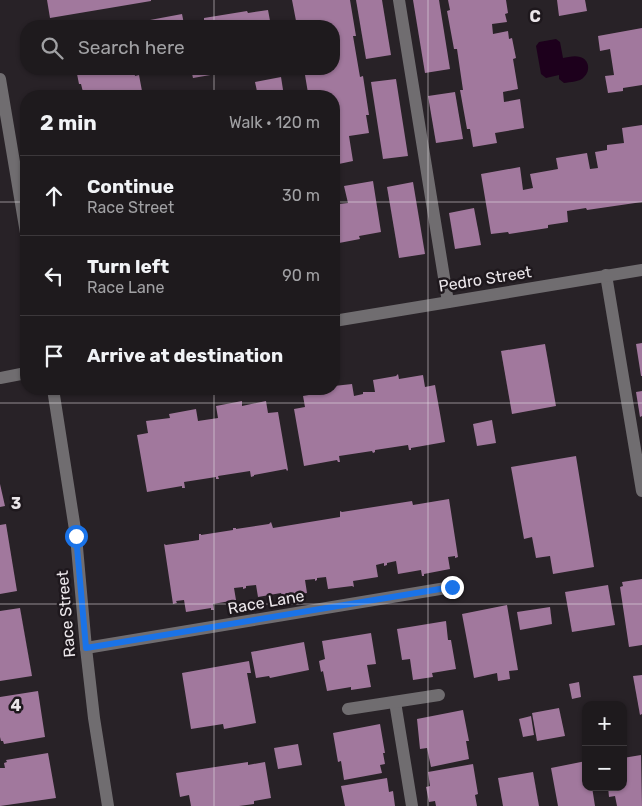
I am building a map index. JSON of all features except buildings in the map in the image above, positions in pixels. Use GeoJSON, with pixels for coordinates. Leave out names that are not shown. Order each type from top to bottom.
{"type":"FeatureCollection","features":[{"type":"Feature","properties":{"kind":"street"},"geometry":{"type":"LineString","coordinates":[[399,0],[448,302]]}},
{"type":"Feature","properties":{"kind":"street"},"geometry":{"type":"LineString","coordinates":[[0,79],[20,197]]}},
{"type":"Feature","properties":{"kind":"street","name":"Pedro Street"},"geometry":{"type":"LineString","coordinates":[[340,320],[642,270]]}},
{"type":"Feature","properties":{"kind":"street"},"geometry":{"type":"LineString","coordinates":[[606,276],[642,491]]}},
{"type":"Feature","properties":{"kind":"street"},"geometry":{"type":"LineString","coordinates":[[0,378],[20,374]]}},
{"type":"Feature","properties":{"kind":"street","name":"Race Street"},"geometry":{"type":"LineString","coordinates":[[54,395],[76,536],[94,718],[108,806]]}},
{"type":"Feature","properties":{"kind":"street","name":"Race Lane"},"geometry":{"type":"LineString","coordinates":[[86,648],[452,587]]}},
{"type":"Feature","properties":{"kind":"street"},"geometry":{"type":"LineString","coordinates":[[348,709],[440,695]]}},
{"type":"Feature","properties":{"kind":"street"},"geometry":{"type":"LineString","coordinates":[[395,702],[412,806]]}},
{"type":"Feature","properties":{"kind":"shaded area"},"geometry":{"type":"Polygon","coordinates":[[[556,39],[560,42],[563,58],[578,56],[587,63],[588,72],[582,79],[564,83],[559,79],[559,75],[546,78],[541,74],[536,46],[539,42],[556,39]]]}},
{"type":"Feature","properties":{"kind":"route"},"geometry":{"type":"LineString","coordinates":[[76,536],[86,648],[452,587]]}}]}
